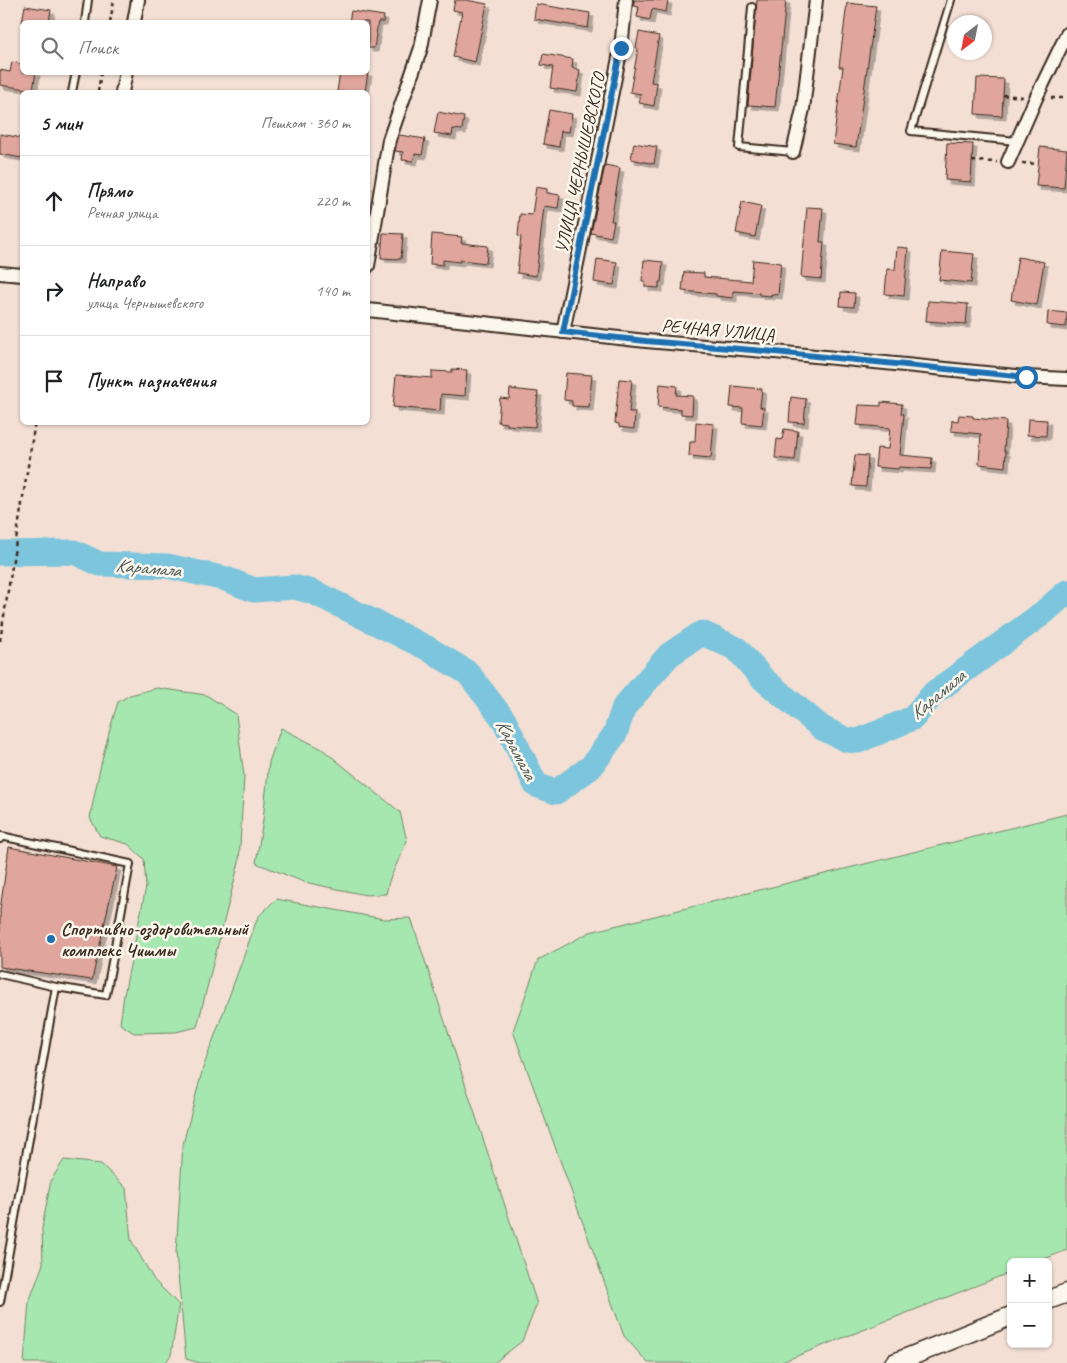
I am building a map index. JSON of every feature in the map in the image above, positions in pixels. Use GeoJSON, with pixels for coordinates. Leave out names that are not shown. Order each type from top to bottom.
{"type":"FeatureCollection","features":[{"type":"Feature","properties":{"kind":"street"},"geometry":{"type":"LineString","coordinates":[[134,20],[138,0]]}},
{"type":"Feature","properties":{"kind":"street"},"geometry":{"type":"LineString","coordinates":[[370,254],[389,140],[421,48],[430,0]]}},
{"type":"Feature","properties":{"kind":"street","name":"УЛИЦА ЧЕРНЫШЕВСКОГО"},"geometry":{"type":"LineString","coordinates":[[563,332],[621,48],[626,0]]}},
{"type":"Feature","properties":{"kind":"street"},"geometry":{"type":"LineString","coordinates":[[793,152],[803,109],[816,0]]}},
{"type":"Feature","properties":{"kind":"street"},"geometry":{"type":"LineString","coordinates":[[1008,162],[1067,34]]}},
{"type":"Feature","properties":{"kind":"street"},"geometry":{"type":"LineString","coordinates":[[122,90],[125,75]]}},
{"type":"Feature","properties":{"kind":"street"},"geometry":{"type":"LineString","coordinates":[[0,273],[20,275]]}},
{"type":"Feature","properties":{"kind":"street","name":"РЕЧНАЯ УЛИЦА"},"geometry":{"type":"LineString","coordinates":[[370,310],[646,341],[1026,377],[1067,379]]}},
{"type":"Feature","properties":{"kind":"street"},"geometry":{"type":"LineString","coordinates":[[1052,1299],[1067,1293]]}},
{"type":"Feature","properties":{"kind":"street"},"geometry":{"type":"LineString","coordinates":[[895,1363],[1007,1318]]}},
{"type":"Feature","properties":{"kind":"lane"},"geometry":{"type":"LineString","coordinates":[[84,20],[88,0]]}},
{"type":"Feature","properties":{"kind":"lane"},"geometry":{"type":"LineString","coordinates":[[951,0],[911,131],[1017,141]]}},
{"type":"Feature","properties":{"kind":"lane"},"geometry":{"type":"LineString","coordinates":[[752,7],[739,147],[793,152]]}},
{"type":"Feature","properties":{"kind":"lane"},"geometry":{"type":"LineString","coordinates":[[72,90],[75,75]]}},
{"type":"Feature","properties":{"kind":"lane"},"geometry":{"type":"LineString","coordinates":[[0,839],[1,836],[130,864],[106,995],[56,987],[0,974]]}},
{"type":"Feature","properties":{"kind":"lane"},"geometry":{"type":"LineString","coordinates":[[0,1302],[56,987]]}},
{"type":"Feature","properties":{"kind":"path"},"geometry":{"type":"LineString","coordinates":[[110,20],[114,0]]}},
{"type":"Feature","properties":{"kind":"path"},"geometry":{"type":"LineString","coordinates":[[98,90],[101,75]]}},
{"type":"Feature","properties":{"kind":"path"},"geometry":{"type":"LineString","coordinates":[[0,641],[35,425]]}},
{"type":"Feature","properties":{"kind":"green space"},"geometry":{"type":"Polygon","coordinates":[[[157,688],[206,695],[236,714],[244,776],[239,862],[197,1027],[176,1032],[134,1033],[120,1024],[146,887],[144,859],[128,844],[100,836],[90,818],[102,760],[118,702],[130,695],[157,688]]]}},
{"type":"Feature","properties":{"kind":"green space"},"geometry":{"type":"Polygon","coordinates":[[[281,728],[322,749],[400,812],[407,841],[389,881],[386,894],[366,895],[304,882],[256,863],[269,762],[281,728]]]}},
{"type":"Feature","properties":{"kind":"green space"},"geometry":{"type":"Polygon","coordinates":[[[1067,814],[1067,1250],[1047,1258],[1007,1258],[1007,1274],[779,1363],[648,1363],[624,1336],[513,1031],[538,960],[590,932],[1067,814]]]}},
{"type":"Feature","properties":{"kind":"green space"},"geometry":{"type":"Polygon","coordinates":[[[276,899],[384,919],[411,918],[537,1304],[522,1341],[494,1363],[200,1363],[186,1359],[176,1253],[183,1144],[203,1068],[258,917],[276,899]]]}},
{"type":"Feature","properties":{"kind":"green space"},"geometry":{"type":"Polygon","coordinates":[[[64,1160],[101,1164],[126,1188],[131,1240],[154,1280],[179,1305],[171,1355],[165,1363],[24,1363],[29,1302],[43,1264],[42,1228],[51,1180],[64,1160]]]}},
{"type":"Feature","properties":{"kind":"building"},"geometry":{"type":"Polygon","coordinates":[[[455,0],[487,4],[475,62],[453,57],[462,12],[453,10],[455,0]]]}},
{"type":"Feature","properties":{"kind":"building"},"geometry":{"type":"Polygon","coordinates":[[[634,0],[668,0],[666,12],[652,9],[650,20],[637,17],[639,7],[634,6],[634,0]]]}},
{"type":"Feature","properties":{"kind":"building"},"geometry":{"type":"Polygon","coordinates":[[[757,0],[786,0],[775,107],[748,105],[757,0]]]}},
{"type":"Feature","properties":{"kind":"building"},"geometry":{"type":"Polygon","coordinates":[[[847,3],[876,6],[856,147],[833,144],[843,67],[839,67],[847,3]]]}},
{"type":"Feature","properties":{"kind":"building"},"geometry":{"type":"Polygon","coordinates":[[[536,4],[590,13],[588,28],[534,19],[536,4]]]}},
{"type":"Feature","properties":{"kind":"building"},"geometry":{"type":"Polygon","coordinates":[[[25,6],[51,10],[49,20],[22,20],[25,6]]]}},
{"type":"Feature","properties":{"kind":"building"},"geometry":{"type":"Polygon","coordinates":[[[351,11],[384,16],[383,22],[378,22],[374,48],[370,48],[370,20],[349,20],[351,11]]]}},
{"type":"Feature","properties":{"kind":"building"},"geometry":{"type":"Polygon","coordinates":[[[639,32],[659,36],[651,82],[657,83],[654,106],[639,103],[641,94],[630,92],[638,49],[636,48],[639,32]]]}},
{"type":"Feature","properties":{"kind":"building"},"geometry":{"type":"Polygon","coordinates":[[[543,54],[573,59],[572,68],[580,70],[577,92],[550,88],[553,67],[541,65],[543,54]]]}},
{"type":"Feature","properties":{"kind":"building"},"geometry":{"type":"Polygon","coordinates":[[[12,62],[20,64],[20,75],[36,75],[33,90],[0,85],[0,70],[10,72],[12,62]]]}},
{"type":"Feature","properties":{"kind":"building"},"geometry":{"type":"Polygon","coordinates":[[[340,75],[368,75],[365,90],[337,90],[340,75]]]}},
{"type":"Feature","properties":{"kind":"building"},"geometry":{"type":"Polygon","coordinates":[[[977,78],[1004,79],[1002,116],[975,114],[977,78]]]}},
{"type":"Feature","properties":{"kind":"building"},"geometry":{"type":"Polygon","coordinates":[[[549,110],[572,114],[569,132],[561,131],[559,147],[543,144],[549,110]]]}},
{"type":"Feature","properties":{"kind":"building"},"geometry":{"type":"Polygon","coordinates":[[[438,112],[464,117],[462,130],[453,129],[452,136],[434,133],[438,112]]]}},
{"type":"Feature","properties":{"kind":"building"},"geometry":{"type":"Polygon","coordinates":[[[0,134],[20,138],[20,158],[0,154],[0,134]]]}},
{"type":"Feature","properties":{"kind":"building"},"geometry":{"type":"Polygon","coordinates":[[[399,135],[425,139],[422,155],[415,154],[413,161],[402,160],[403,152],[395,151],[399,135]]]}},
{"type":"Feature","properties":{"kind":"building"},"geometry":{"type":"Polygon","coordinates":[[[634,143],[657,147],[654,164],[631,159],[634,143]]]}},
{"type":"Feature","properties":{"kind":"building"},"geometry":{"type":"Polygon","coordinates":[[[947,143],[973,144],[971,182],[945,180],[947,143]]]}},
{"type":"Feature","properties":{"kind":"building"},"geometry":{"type":"Polygon","coordinates":[[[1040,147],[1067,150],[1064,188],[1036,186],[1040,147]]]}},
{"type":"Feature","properties":{"kind":"building"},"geometry":{"type":"Polygon","coordinates":[[[605,165],[620,168],[611,221],[614,221],[611,237],[591,233],[605,165]]]}},
{"type":"Feature","properties":{"kind":"building"},"geometry":{"type":"Polygon","coordinates":[[[536,187],[547,189],[547,193],[560,195],[558,208],[544,206],[536,276],[517,273],[521,237],[518,236],[520,214],[532,215],[536,187]]]}},
{"type":"Feature","properties":{"kind":"building"},"geometry":{"type":"Polygon","coordinates":[[[742,202],[761,206],[755,237],[736,233],[742,202]]]}},
{"type":"Feature","properties":{"kind":"building"},"geometry":{"type":"Polygon","coordinates":[[[807,207],[823,208],[820,242],[824,242],[821,279],[801,277],[807,207]]]}},
{"type":"Feature","properties":{"kind":"building"},"geometry":{"type":"Polygon","coordinates":[[[383,233],[403,234],[401,259],[381,258],[383,233]]]}},
{"type":"Feature","properties":{"kind":"building"},"geometry":{"type":"Polygon","coordinates":[[[432,234],[462,237],[461,243],[488,246],[486,263],[443,260],[443,265],[430,264],[432,234]]]}},
{"type":"Feature","properties":{"kind":"building"},"geometry":{"type":"Polygon","coordinates":[[[897,247],[908,248],[904,296],[885,294],[887,269],[895,270],[897,247]]]}},
{"type":"Feature","properties":{"kind":"building"},"geometry":{"type":"Polygon","coordinates":[[[942,251],[974,254],[971,283],[939,280],[942,251]]]}},
{"type":"Feature","properties":{"kind":"building"},"geometry":{"type":"Polygon","coordinates":[[[1018,257],[1044,262],[1037,305],[1011,300],[1018,257]]]}},
{"type":"Feature","properties":{"kind":"building"},"geometry":{"type":"Polygon","coordinates":[[[597,259],[617,262],[614,285],[594,282],[597,259]]]}},
{"type":"Feature","properties":{"kind":"building"},"geometry":{"type":"Polygon","coordinates":[[[644,260],[663,262],[659,288],[645,287],[645,281],[642,281],[644,260]]]}},
{"type":"Feature","properties":{"kind":"building"},"geometry":{"type":"Polygon","coordinates":[[[753,260],[781,263],[778,295],[759,295],[759,293],[733,291],[733,298],[716,296],[716,294],[682,291],[684,272],[704,273],[704,277],[751,281],[753,260]]]}},
{"type":"Feature","properties":{"kind":"building"},"geometry":{"type":"Polygon","coordinates":[[[841,292],[855,293],[854,307],[840,306],[841,292]]]}},
{"type":"Feature","properties":{"kind":"building"},"geometry":{"type":"Polygon","coordinates":[[[928,301],[968,304],[966,324],[926,321],[928,301]]]}},
{"type":"Feature","properties":{"kind":"building"},"geometry":{"type":"Polygon","coordinates":[[[1048,311],[1067,313],[1066,327],[1047,325],[1048,311]]]}},
{"type":"Feature","properties":{"kind":"building"},"geometry":{"type":"Polygon","coordinates":[[[452,369],[467,370],[465,396],[441,394],[440,411],[393,407],[396,375],[432,378],[432,371],[452,372],[452,369]]]}},
{"type":"Feature","properties":{"kind":"building"},"geometry":{"type":"Polygon","coordinates":[[[566,373],[592,375],[589,407],[572,406],[572,401],[564,400],[566,373]]]}},
{"type":"Feature","properties":{"kind":"building"},"geometry":{"type":"Polygon","coordinates":[[[619,379],[632,380],[629,412],[635,412],[634,429],[619,427],[619,424],[615,423],[619,379]]]}},
{"type":"Feature","properties":{"kind":"building"},"geometry":{"type":"Polygon","coordinates":[[[660,384],[677,386],[676,395],[693,396],[692,415],[681,414],[681,409],[658,407],[660,384]]]}},
{"type":"Feature","properties":{"kind":"building"},"geometry":{"type":"Polygon","coordinates":[[[732,386],[762,389],[760,407],[764,408],[762,425],[742,423],[743,408],[730,407],[732,386]]]}},
{"type":"Feature","properties":{"kind":"building"},"geometry":{"type":"Polygon","coordinates":[[[510,389],[538,392],[535,427],[507,425],[507,423],[498,422],[500,398],[509,399],[510,389]]]}},
{"type":"Feature","properties":{"kind":"building"},"geometry":{"type":"Polygon","coordinates":[[[791,397],[806,399],[804,423],[789,422],[791,397]]]}},
{"type":"Feature","properties":{"kind":"building"},"geometry":{"type":"Polygon","coordinates":[[[881,402],[902,404],[901,414],[904,414],[900,455],[932,458],[931,469],[875,467],[877,448],[888,449],[890,428],[857,425],[859,405],[881,406],[881,402]]]}},
{"type":"Feature","properties":{"kind":"building"},"geometry":{"type":"Polygon","coordinates":[[[959,415],[1006,421],[1005,467],[979,464],[981,434],[951,431],[952,420],[958,421],[959,415]]]}},
{"type":"Feature","properties":{"kind":"building"},"geometry":{"type":"Polygon","coordinates":[[[1028,419],[1047,420],[1046,436],[1027,435],[1028,419]]]}},
{"type":"Feature","properties":{"kind":"building"},"geometry":{"type":"Polygon","coordinates":[[[696,422],[714,424],[711,458],[689,456],[690,442],[695,442],[696,422]]]}},
{"type":"Feature","properties":{"kind":"building"},"geometry":{"type":"Polygon","coordinates":[[[784,429],[798,431],[795,460],[775,458],[777,439],[782,440],[784,429]]]}},
{"type":"Feature","properties":{"kind":"building"},"geometry":{"type":"Polygon","coordinates":[[[855,455],[868,456],[866,487],[852,486],[855,455]]]}},
{"type":"Feature","properties":{"kind":"building","name":"Спортивно-оздоровительный комплекс Чишмы"},"geometry":{"type":"Polygon","coordinates":[[[9,847],[117,867],[92,980],[0,967],[0,910],[9,847]]]}},
{"type":"Feature","properties":{"kind":"waterway","name":"Карамала"},"geometry":{"type":"LineString","coordinates":[[0,553],[74,552],[100,564],[167,566],[226,579],[254,590],[294,587],[313,592],[427,648],[468,673],[504,720],[536,785],[556,792],[591,767],[615,734],[624,707],[669,655],[702,633],[737,649],[762,678],[822,728],[847,740],[858,741],[913,718],[934,693],[1043,613],[1067,592]]}},
{"type":"Feature","properties":{"kind":"place","name":"Спортивно-оздоровительный комплекс Чишмы"},"geometry":{"type":"Point","coordinates":[51,939]}},
{"type":"Feature","properties":{"kind":"route"},"geometry":{"type":"LineString","coordinates":[[621,48],[563,332],[1026,377]]}}]}
